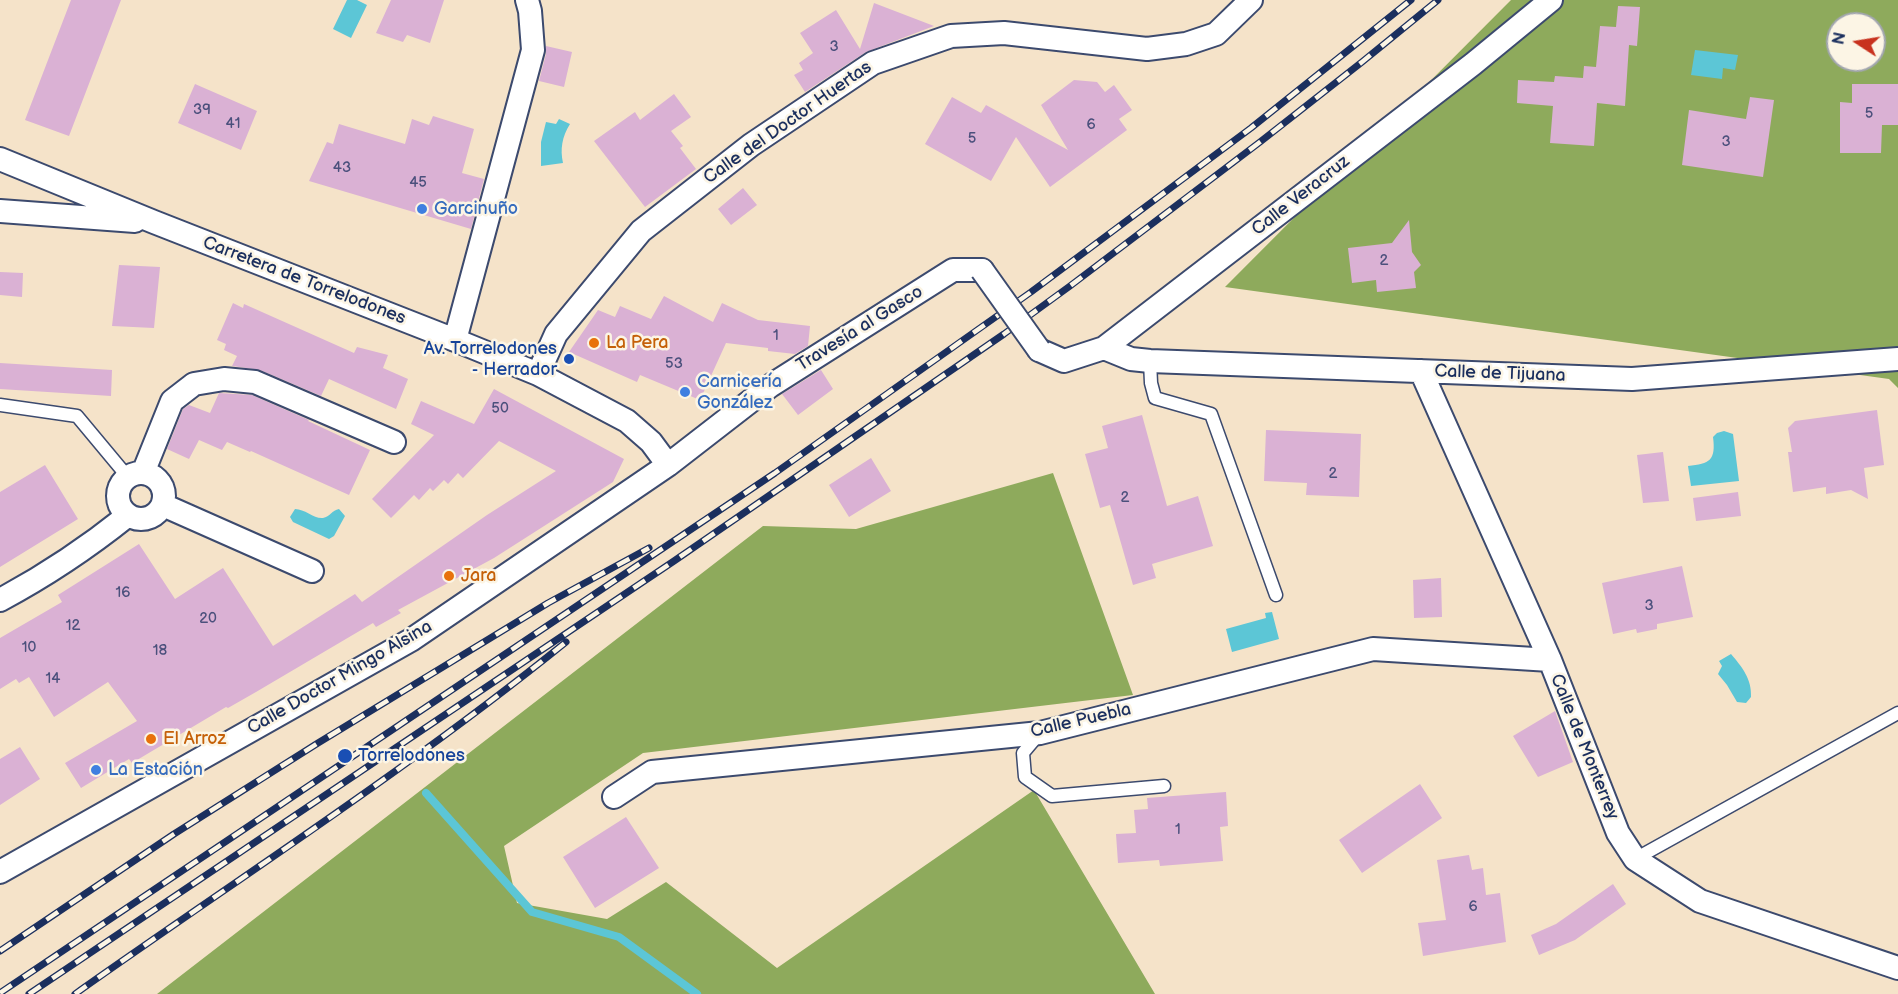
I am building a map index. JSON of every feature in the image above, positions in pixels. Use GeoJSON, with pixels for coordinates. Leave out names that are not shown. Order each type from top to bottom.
{"type":"FeatureCollection","features":[{"type":"Feature","properties":{"kind":"street"},"geometry":{"type":"LineString","coordinates":[[455,340],[533,50],[530,11],[526,0]]}},
{"type":"Feature","properties":{"kind":"street","name":"Calle del Doctor Huertas"},"geometry":{"type":"LineString","coordinates":[[538,374],[556,334],[641,231],[750,145],[873,63],[951,36],[1004,33],[1147,49],[1186,44],[1216,34],[1251,0]]}},
{"type":"Feature","properties":{"kind":"street","name":"Calle Veracruz"},"geometry":{"type":"LineString","coordinates":[[1039,350],[1064,361],[1104,348],[1473,64],[1551,0]]}},
{"type":"Feature","properties":{"kind":"street","name":"Carretera de Torrelodones"},"geometry":{"type":"LineString","coordinates":[[0,159],[538,374],[627,421],[651,442],[668,465]]}},
{"type":"Feature","properties":{"kind":"street"},"geometry":{"type":"LineString","coordinates":[[0,211],[154,222]]}},
{"type":"Feature","properties":{"kind":"street","name":"Travesía al Gasco"},"geometry":{"type":"LineString","coordinates":[[668,465],[770,386],[953,270],[982,270],[1039,350]]}},
{"type":"Feature","properties":{"kind":"street","name":"Calle de Tijuana"},"geometry":{"type":"LineString","coordinates":[[1104,348],[1131,359],[1150,361],[1632,379],[1898,359]]}},
{"type":"Feature","properties":{"kind":"street","name":"Calle de Monterrey"},"geometry":{"type":"LineString","coordinates":[[1421,371],[1550,660],[1618,833],[1635,859],[1700,901],[1898,968]]}},
{"type":"Feature","properties":{"kind":"street"},"geometry":{"type":"LineString","coordinates":[[135,475],[153,476],[161,484],[164,494],[163,505],[152,517],[145,520],[127,516],[120,507],[117,496],[120,485],[135,475],[172,401],[194,384],[224,379],[255,382],[394,442]]}},
{"type":"Feature","properties":{"kind":"street","name":"Calle Doctor Mingo Alsina"},"geometry":{"type":"LineString","coordinates":[[0,872],[411,640],[668,465]]}},
{"type":"Feature","properties":{"kind":"street"},"geometry":{"type":"LineString","coordinates":[[163,505],[312,571]]}},
{"type":"Feature","properties":{"kind":"street"},"geometry":{"type":"LineString","coordinates":[[0,600],[32,583],[85,549],[127,516]]}},
{"type":"Feature","properties":{"kind":"street","name":"Calle Puebla"},"geometry":{"type":"LineString","coordinates":[[614,797],[652,772],[1040,733],[1372,649],[1550,660]]}},
{"type":"Feature","properties":{"kind":"lane"},"geometry":{"type":"LineString","coordinates":[[1150,361],[1150,383],[1155,398],[1211,414],[1276,595]]}},
{"type":"Feature","properties":{"kind":"lane"},"geometry":{"type":"LineString","coordinates":[[0,405],[77,416],[135,475]]}},
{"type":"Feature","properties":{"kind":"lane"},"geometry":{"type":"LineString","coordinates":[[1635,859],[1898,713]]}},
{"type":"Feature","properties":{"kind":"lane"},"geometry":{"type":"LineString","coordinates":[[1040,733],[1023,753],[1025,777],[1052,796],[1164,786]]}},
{"type":"Feature","properties":{"kind":"green space"},"geometry":{"type":"Polygon","coordinates":[[[1511,0],[1898,0],[1898,388],[1889,379],[1225,287],[1511,0]]]}},
{"type":"Feature","properties":{"kind":"green space"},"geometry":{"type":"Polygon","coordinates":[[[1053,473],[1133,695],[643,753],[504,846],[517,903],[607,919],[666,882],[777,968],[1034,790],[1155,994],[157,994],[763,526],[856,529],[1053,473]]]}},
{"type":"Feature","properties":{"kind":"water"},"geometry":{"type":"Polygon","coordinates":[[[347,0],[357,0],[367,5],[351,38],[333,29],[347,0]]]}},
{"type":"Feature","properties":{"kind":"water"},"geometry":{"type":"Polygon","coordinates":[[[1695,50],[1738,55],[1735,70],[1723,68],[1722,79],[1691,75],[1695,50]]]}},
{"type":"Feature","properties":{"kind":"water"},"geometry":{"type":"Polygon","coordinates":[[[559,119],[570,124],[562,143],[563,163],[541,166],[541,142],[546,122],[556,124],[559,119]]]}},
{"type":"Feature","properties":{"kind":"water"},"geometry":{"type":"Polygon","coordinates":[[[1724,431],[1733,434],[1739,481],[1691,486],[1688,466],[1702,464],[1710,459],[1713,451],[1713,437],[1724,431]]]}},
{"type":"Feature","properties":{"kind":"water"},"geometry":{"type":"Polygon","coordinates":[[[295,509],[323,518],[339,509],[345,516],[334,536],[329,539],[293,522],[290,517],[295,509]]]}},
{"type":"Feature","properties":{"kind":"water"},"geometry":{"type":"Polygon","coordinates":[[[1272,612],[1279,639],[1232,652],[1226,629],[1266,618],[1265,613],[1272,612]]]}},
{"type":"Feature","properties":{"kind":"water"},"geometry":{"type":"Polygon","coordinates":[[[1731,654],[1750,685],[1751,697],[1746,703],[1737,702],[1718,674],[1722,666],[1719,661],[1731,654]]]}},
{"type":"Feature","properties":{"kind":"building"},"geometry":{"type":"Polygon","coordinates":[[[71,0],[121,0],[69,136],[25,120],[71,0]]]}},
{"type":"Feature","properties":{"kind":"building"},"geometry":{"type":"Polygon","coordinates":[[[391,0],[444,0],[430,43],[407,35],[403,42],[376,33],[391,0]]]}},
{"type":"Feature","properties":{"kind":"building"},"geometry":{"type":"Polygon","coordinates":[[[874,3],[934,26],[866,52],[805,92],[794,75],[803,70],[799,63],[813,53],[800,33],[836,10],[860,49],[874,3]]]}},
{"type":"Feature","properties":{"kind":"building"},"geometry":{"type":"Polygon","coordinates":[[[1618,6],[1640,7],[1637,46],[1629,45],[1625,106],[1597,103],[1594,146],[1550,143],[1553,106],[1517,103],[1518,80],[1554,82],[1555,76],[1583,78],[1584,66],[1596,67],[1600,26],[1616,27],[1618,6]]]}},
{"type":"Feature","properties":{"kind":"building"},"geometry":{"type":"Polygon","coordinates":[[[546,46],[572,52],[564,87],[539,81],[546,46]]]}},
{"type":"Feature","properties":{"kind":"building"},"geometry":{"type":"Polygon","coordinates":[[[1074,80],[1097,82],[1105,92],[1114,85],[1132,110],[1119,119],[1127,130],[1050,187],[1016,137],[991,181],[925,144],[952,97],[981,113],[986,105],[1068,150],[1041,105],[1074,80]]]}},
{"type":"Feature","properties":{"kind":"building"},"geometry":{"type":"Polygon","coordinates":[[[195,84],[257,111],[241,150],[178,123],[195,84]]]}},
{"type":"Feature","properties":{"kind":"building"},"geometry":{"type":"Polygon","coordinates":[[[1852,84],[1898,84],[1898,125],[1882,125],[1881,153],[1840,153],[1840,102],[1852,103],[1852,84]]]}},
{"type":"Feature","properties":{"kind":"building"},"geometry":{"type":"Polygon","coordinates":[[[674,94],[691,117],[671,131],[683,146],[680,148],[696,169],[645,207],[594,141],[635,112],[640,120],[674,94]]]}},
{"type":"Feature","properties":{"kind":"building"},"geometry":{"type":"Polygon","coordinates":[[[1750,97],[1774,100],[1763,177],[1682,165],[1689,110],[1746,119],[1750,97]]]}},
{"type":"Feature","properties":{"kind":"building"},"geometry":{"type":"Polygon","coordinates":[[[433,116],[474,129],[462,173],[484,179],[471,229],[309,181],[327,142],[333,144],[339,124],[405,144],[412,119],[429,125],[433,116]]]}},
{"type":"Feature","properties":{"kind":"building"},"geometry":{"type":"Polygon","coordinates":[[[743,188],[757,205],[731,225],[718,209],[743,188]]]}},
{"type":"Feature","properties":{"kind":"building"},"geometry":{"type":"Polygon","coordinates":[[[1409,220],[1412,252],[1421,265],[1414,272],[1416,288],[1377,292],[1376,280],[1352,283],[1348,248],[1392,243],[1409,220]]]}},
{"type":"Feature","properties":{"kind":"building"},"geometry":{"type":"Polygon","coordinates":[[[119,265],[160,267],[154,328],[112,326],[119,265]]]}},
{"type":"Feature","properties":{"kind":"building"},"geometry":{"type":"Polygon","coordinates":[[[0,272],[23,273],[22,297],[0,295],[0,272]]]}},
{"type":"Feature","properties":{"kind":"building"},"geometry":{"type":"Polygon","coordinates":[[[664,296],[713,322],[722,303],[758,320],[810,326],[808,346],[795,354],[726,343],[700,400],[640,375],[637,382],[569,352],[598,310],[615,317],[620,306],[651,319],[664,296]]]}},
{"type":"Feature","properties":{"kind":"building"},"geometry":{"type":"Polygon","coordinates":[[[233,303],[243,308],[244,304],[354,353],[357,347],[388,355],[383,368],[408,379],[396,409],[329,379],[321,396],[260,370],[232,366],[237,356],[224,350],[226,344],[217,340],[233,303]]]}},
{"type":"Feature","properties":{"kind":"building"},"geometry":{"type":"Polygon","coordinates":[[[0,363],[112,370],[111,396],[0,389],[0,363]]]}},
{"type":"Feature","properties":{"kind":"building"},"geometry":{"type":"Polygon","coordinates":[[[821,370],[833,389],[798,415],[782,394],[821,370]]]}},
{"type":"Feature","properties":{"kind":"building"},"geometry":{"type":"Polygon","coordinates":[[[494,389],[624,459],[613,482],[494,558],[398,610],[401,613],[376,627],[373,623],[132,763],[129,759],[81,788],[65,763],[137,721],[108,682],[54,717],[29,677],[19,683],[16,679],[0,689],[0,638],[62,602],[58,595],[139,544],[175,599],[223,568],[273,646],[355,594],[362,602],[487,515],[556,471],[499,441],[463,478],[458,473],[448,484],[444,480],[433,491],[430,488],[419,500],[414,495],[391,518],[372,499],[434,435],[411,424],[421,401],[474,424],[494,389]]]}},
{"type":"Feature","properties":{"kind":"building"},"geometry":{"type":"Polygon","coordinates":[[[219,393],[252,395],[370,450],[349,495],[227,442],[222,450],[199,440],[189,459],[167,449],[183,409],[189,405],[210,413],[219,393]]]}},
{"type":"Feature","properties":{"kind":"building"},"geometry":{"type":"Polygon","coordinates":[[[1877,410],[1884,465],[1864,468],[1868,499],[1851,490],[1826,494],[1826,487],[1793,492],[1788,452],[1792,452],[1788,428],[1795,421],[1877,410]]]}},
{"type":"Feature","properties":{"kind":"building"},"geometry":{"type":"Polygon","coordinates":[[[1142,415],[1167,506],[1198,496],[1213,546],[1152,564],[1156,578],[1133,585],[1110,505],[1100,508],[1085,454],[1108,448],[1102,426],[1142,415]]]}},
{"type":"Feature","properties":{"kind":"building"},"geometry":{"type":"Polygon","coordinates":[[[1266,430],[1361,434],[1359,497],[1306,495],[1307,483],[1264,481],[1266,430]]]}},
{"type":"Feature","properties":{"kind":"building"},"geometry":{"type":"Polygon","coordinates":[[[1663,452],[1669,501],[1643,503],[1637,455],[1663,452]]]}},
{"type":"Feature","properties":{"kind":"building"},"geometry":{"type":"Polygon","coordinates":[[[871,458],[891,491],[849,517],[829,485],[871,458]]]}},
{"type":"Feature","properties":{"kind":"building"},"geometry":{"type":"Polygon","coordinates":[[[45,465],[78,519],[0,567],[0,492],[45,465]]]}},
{"type":"Feature","properties":{"kind":"building"},"geometry":{"type":"Polygon","coordinates":[[[1738,492],[1741,516],[1696,521],[1693,498],[1738,492]]]}},
{"type":"Feature","properties":{"kind":"building"},"geometry":{"type":"Polygon","coordinates":[[[1682,566],[1693,617],[1657,624],[1657,629],[1637,633],[1636,629],[1613,634],[1602,583],[1682,566]]]}},
{"type":"Feature","properties":{"kind":"building"},"geometry":{"type":"Polygon","coordinates":[[[1441,578],[1442,617],[1414,618],[1413,580],[1441,578]]]}},
{"type":"Feature","properties":{"kind":"building"},"geometry":{"type":"Polygon","coordinates":[[[1555,711],[1573,762],[1538,777],[1513,736],[1555,711]]]}},
{"type":"Feature","properties":{"kind":"building"},"geometry":{"type":"Polygon","coordinates":[[[20,747],[40,779],[0,805],[0,759],[20,747]]]}},
{"type":"Feature","properties":{"kind":"building"},"geometry":{"type":"Polygon","coordinates":[[[1420,784],[1442,818],[1362,873],[1339,840],[1420,784]]]}},
{"type":"Feature","properties":{"kind":"building"},"geometry":{"type":"Polygon","coordinates":[[[1226,792],[1228,826],[1220,827],[1223,861],[1160,866],[1159,860],[1118,863],[1116,834],[1136,833],[1134,810],[1148,809],[1147,798],[1226,792]]]}},
{"type":"Feature","properties":{"kind":"building"},"geometry":{"type":"Polygon","coordinates":[[[626,817],[659,868],[595,908],[563,857],[626,817]]]}},
{"type":"Feature","properties":{"kind":"building"},"geometry":{"type":"Polygon","coordinates":[[[1469,855],[1472,870],[1483,868],[1486,895],[1500,893],[1506,942],[1423,956],[1418,923],[1446,920],[1437,860],[1469,855]]]}},
{"type":"Feature","properties":{"kind":"building"},"geometry":{"type":"Polygon","coordinates":[[[1613,884],[1626,904],[1575,940],[1539,955],[1531,935],[1556,924],[1613,884]]]}},
{"type":"Feature","properties":{"kind":"waterway"},"geometry":{"type":"LineString","coordinates":[[426,793],[532,912],[619,937],[697,994]]}},
{"type":"Feature","properties":{"kind":"railway"},"geometry":{"type":"LineString","coordinates":[[0,993],[775,473],[1031,292],[1251,128],[1411,0]]}},
{"type":"Feature","properties":{"kind":"railway"},"geometry":{"type":"LineString","coordinates":[[29,994],[674,561],[1004,334],[1260,142],[1438,0]]}},
{"type":"Feature","properties":{"kind":"railway"},"geometry":{"type":"LineString","coordinates":[[0,951],[174,834],[318,743],[548,603],[649,548]]}},
{"type":"Feature","properties":{"kind":"railway"},"geometry":{"type":"LineString","coordinates":[[75,994],[385,779],[507,689],[566,642]]}},
{"type":"Feature","properties":{"kind":"place","name":"Garcinuño"},"geometry":{"type":"Point","coordinates":[422,209]}},
{"type":"Feature","properties":{"kind":"place","name":"La Pera"},"geometry":{"type":"Point","coordinates":[594,343]}},
{"type":"Feature","properties":{"kind":"place","name":"Av. Torrelodones - Herrador"},"geometry":{"type":"Point","coordinates":[569,359]}},
{"type":"Feature","properties":{"kind":"place","name":"Carnicería González"},"geometry":{"type":"Point","coordinates":[685,392]}},
{"type":"Feature","properties":{"kind":"place","name":"Jara"},"geometry":{"type":"Point","coordinates":[449,576]}},
{"type":"Feature","properties":{"kind":"place","name":"El Arroz"},"geometry":{"type":"Point","coordinates":[151,739]}},
{"type":"Feature","properties":{"kind":"place","name":"Torrelodones"},"geometry":{"type":"Point","coordinates":[345,756]}},
{"type":"Feature","properties":{"kind":"place","name":"La Estación"},"geometry":{"type":"Point","coordinates":[96,770]}}]}
